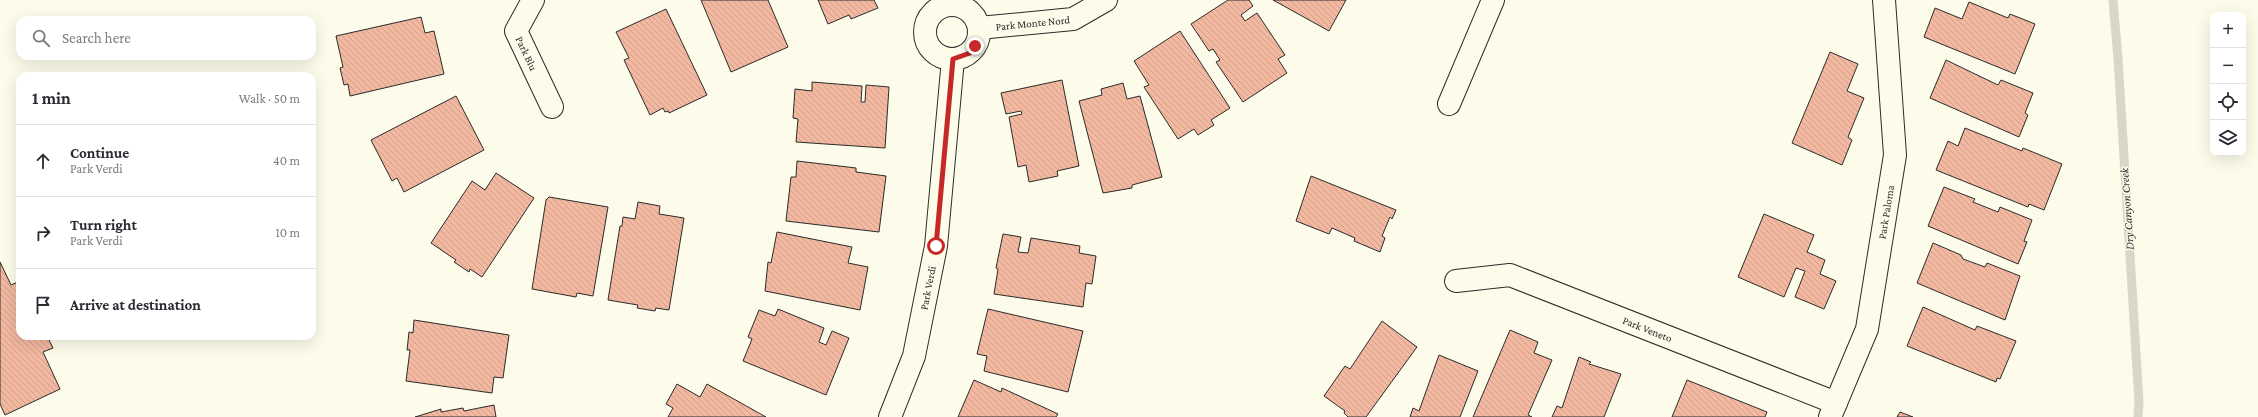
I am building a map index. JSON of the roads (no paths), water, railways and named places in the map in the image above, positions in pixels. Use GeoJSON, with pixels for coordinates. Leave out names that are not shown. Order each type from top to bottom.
{"type":"FeatureCollection","features":[{"type":"Feature","properties":{"kind":"street","name":"Park Blu"},"geometry":{"type":"LineString","coordinates":[[533,0],[516,31],[552,107]]}},
{"type":"Feature","properties":{"kind":"street","name":"Park Monte Nord"},"geometry":{"type":"LineString","coordinates":[[979,28],[1073,19],[1106,0]]}},
{"type":"Feature","properties":{"kind":"street"},"geometry":{"type":"LineString","coordinates":[[1449,104],[1493,0]]}},
{"type":"Feature","properties":{"kind":"street","name":"Park Paloma"},"geometry":{"type":"LineString","coordinates":[[1833,410],[1866,329],[1895,155],[1884,0]]}},
{"type":"Feature","properties":{"kind":"street"},"geometry":{"type":"LineString","coordinates":[[944,3],[970,12],[976,19],[979,28],[975,46],[970,53],[953,59],[936,54],[926,40],[927,23],[931,16],[944,3]]}},
{"type":"Feature","properties":{"kind":"street","name":"Park Verdi"},"geometry":{"type":"LineString","coordinates":[[890,417],[914,356],[936,246],[953,59]]}},
{"type":"Feature","properties":{"kind":"street","name":"Park Veneto"},"geometry":{"type":"LineString","coordinates":[[1456,281],[1510,275],[1833,410]]}},
{"type":"Feature","properties":{"kind":"waterway","name":"Dry Canyon Creek"},"geometry":{"type":"LineString","coordinates":[[2113,0],[2139,402],[2138,417]]}}]}
